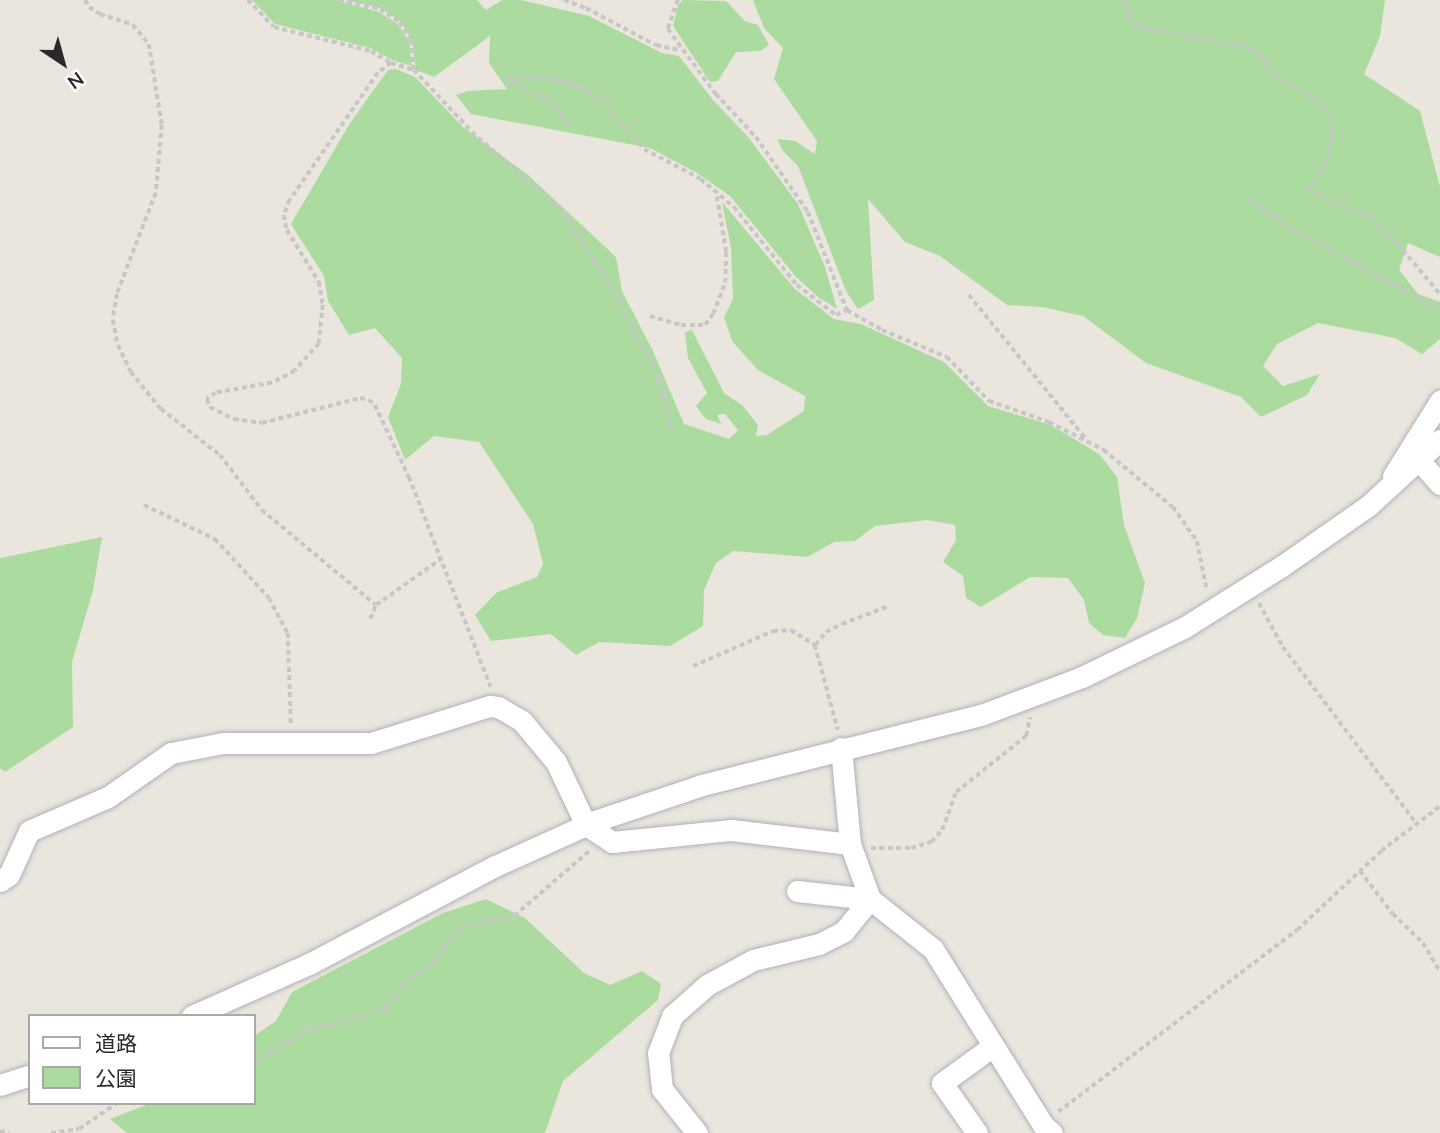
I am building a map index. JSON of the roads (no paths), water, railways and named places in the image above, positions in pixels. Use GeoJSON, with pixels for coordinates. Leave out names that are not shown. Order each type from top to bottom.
{"type":"FeatureCollection","features":[{"type":"Feature","properties":{"kind":"street"},"geometry":{"type":"LineString","coordinates":[[1383,493],[1440,401]]}},
{"type":"Feature","properties":{"kind":"street"},"geometry":{"type":"LineString","coordinates":[[196,1014],[309,964],[493,867],[595,831],[702,785],[981,715],[1082,677],[1185,628],[1282,566],[1383,493],[1440,440]]}},
{"type":"Feature","properties":{"kind":"street"},"geometry":{"type":"LineString","coordinates":[[1419,460],[1440,484]]}},
{"type":"Feature","properties":{"kind":"street"},"geometry":{"type":"LineString","coordinates":[[0,881],[9,875],[29,831],[108,797],[171,753],[223,743],[371,743],[494,706],[522,721],[556,762],[595,831],[612,842],[731,830],[851,846]]}},
{"type":"Feature","properties":{"kind":"street"},"geometry":{"type":"LineString","coordinates":[[841,748],[851,846],[870,899],[933,949],[1045,1130]]}},
{"type":"Feature","properties":{"kind":"street"},"geometry":{"type":"LineString","coordinates":[[797,891],[870,899]]}},
{"type":"Feature","properties":{"kind":"street"},"geometry":{"type":"LineString","coordinates":[[697,1133],[662,1088],[658,1053],[672,1016],[708,985],[753,960],[819,944],[844,932],[870,899]]}},
{"type":"Feature","properties":{"kind":"street"},"geometry":{"type":"LineString","coordinates":[[977,1133],[942,1083],[993,1046]]}},
{"type":"Feature","properties":{"kind":"street"},"geometry":{"type":"LineString","coordinates":[[0,1085],[28,1076]]}}]}
